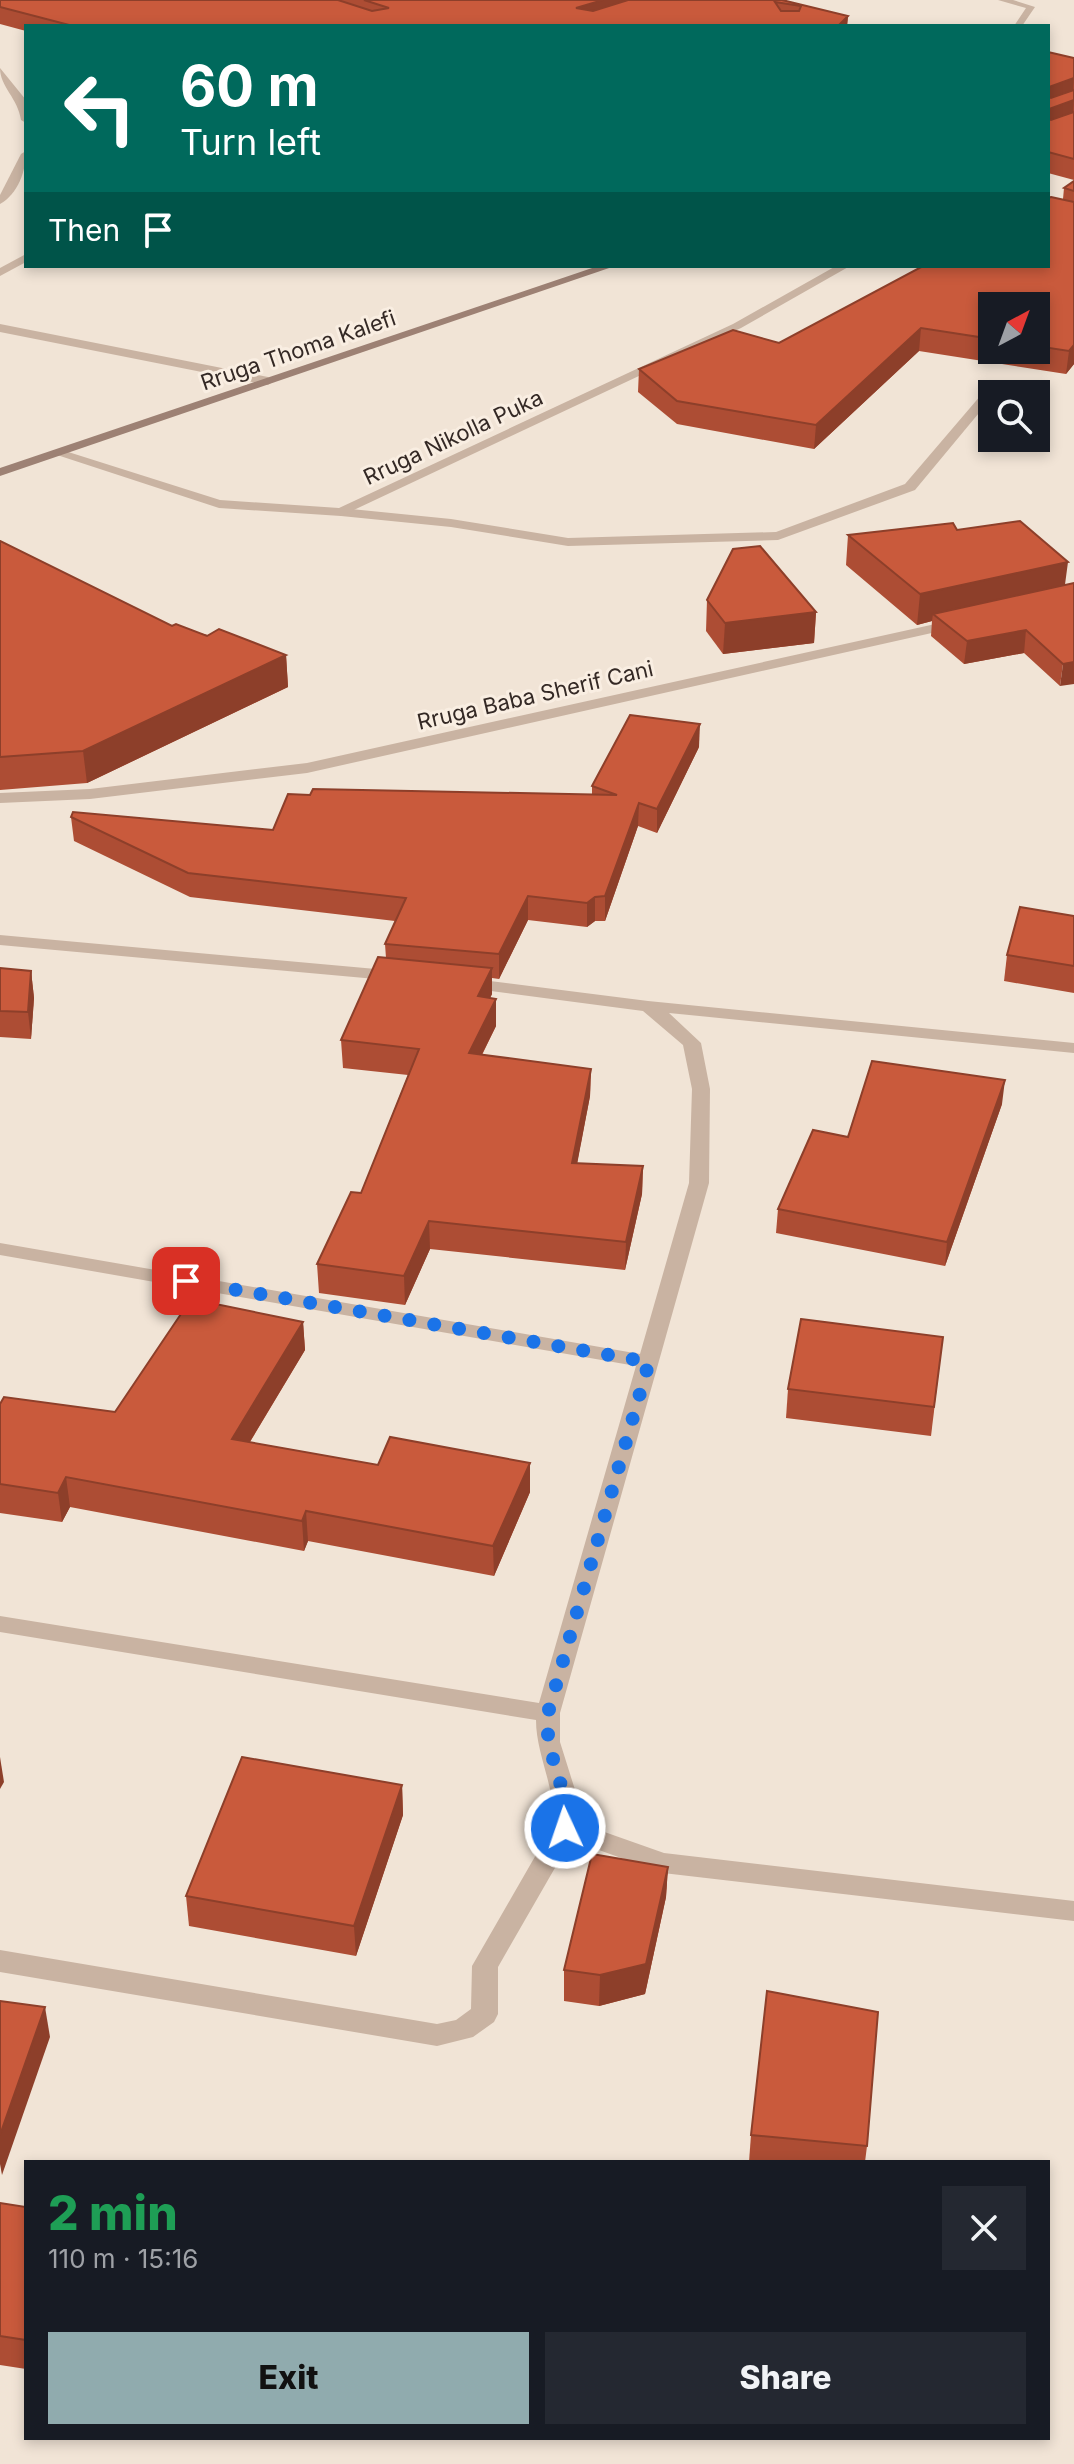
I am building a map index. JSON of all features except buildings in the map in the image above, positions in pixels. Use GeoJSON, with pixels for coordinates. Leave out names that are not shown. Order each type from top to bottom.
{"type":"FeatureCollection","features":[{"type":"Feature","properties":{"kind":"main road","name":"Rruga Thoma Kalefi"},"geometry":{"type":"LineString","coordinates":[[0,472],[603,268]]}},
{"type":"Feature","properties":{"kind":"street"},"geometry":{"type":"LineString","coordinates":[[1002,0],[1031,7],[1019,24]]}},
{"type":"Feature","properties":{"kind":"street"},"geometry":{"type":"LineString","coordinates":[[0,71],[24,104]]}},
{"type":"Feature","properties":{"kind":"street"},"geometry":{"type":"LineString","coordinates":[[0,201],[11,189],[24,159]]}},
{"type":"Feature","properties":{"kind":"street"},"geometry":{"type":"LineString","coordinates":[[0,273],[24,258]]}},
{"type":"Feature","properties":{"kind":"street","name":"Rruga Nikolla Puka"},"geometry":{"type":"LineString","coordinates":[[57,453],[219,504],[341,512],[737,326],[840,268]]}},
{"type":"Feature","properties":{"kind":"street"},"geometry":{"type":"LineString","coordinates":[[0,328],[268,381]]}},
{"type":"Feature","properties":{"kind":"street"},"geometry":{"type":"LineString","coordinates":[[341,512],[568,542],[778,536],[910,487],[978,406]]}},
{"type":"Feature","properties":{"kind":"street","name":"Rruga Baba Sherif Cani"},"geometry":{"type":"LineString","coordinates":[[0,798],[90,794],[307,768],[969,620]]}},
{"type":"Feature","properties":{"kind":"street"},"geometry":{"type":"LineString","coordinates":[[0,940],[417,978]]}},
{"type":"Feature","properties":{"kind":"street"},"geometry":{"type":"LineString","coordinates":[[446,981],[565,993],[648,1006],[1074,1048]]}},
{"type":"Feature","properties":{"kind":"street"},"geometry":{"type":"LineString","coordinates":[[0,1961],[437,2035],[463,2029],[484,2014],[485,1966],[565,1828],[568,1809],[548,1742],[548,1713],[699,1183],[701,1089],[692,1043],[648,1006]]}},
{"type":"Feature","properties":{"kind":"street"},"geometry":{"type":"LineString","coordinates":[[0,1249],[649,1362]]}},
{"type":"Feature","properties":{"kind":"street"},"geometry":{"type":"LineString","coordinates":[[0,1624],[548,1713]]}},
{"type":"Feature","properties":{"kind":"street"},"geometry":{"type":"LineString","coordinates":[[565,1828],[663,1863],[1074,1911]]}},
{"type":"Feature","properties":{"kind":"route"},"geometry":{"type":"LineString","coordinates":[[186,1281],[649,1362],[548,1713],[548,1742],[568,1809],[565,1828]]}}]}
